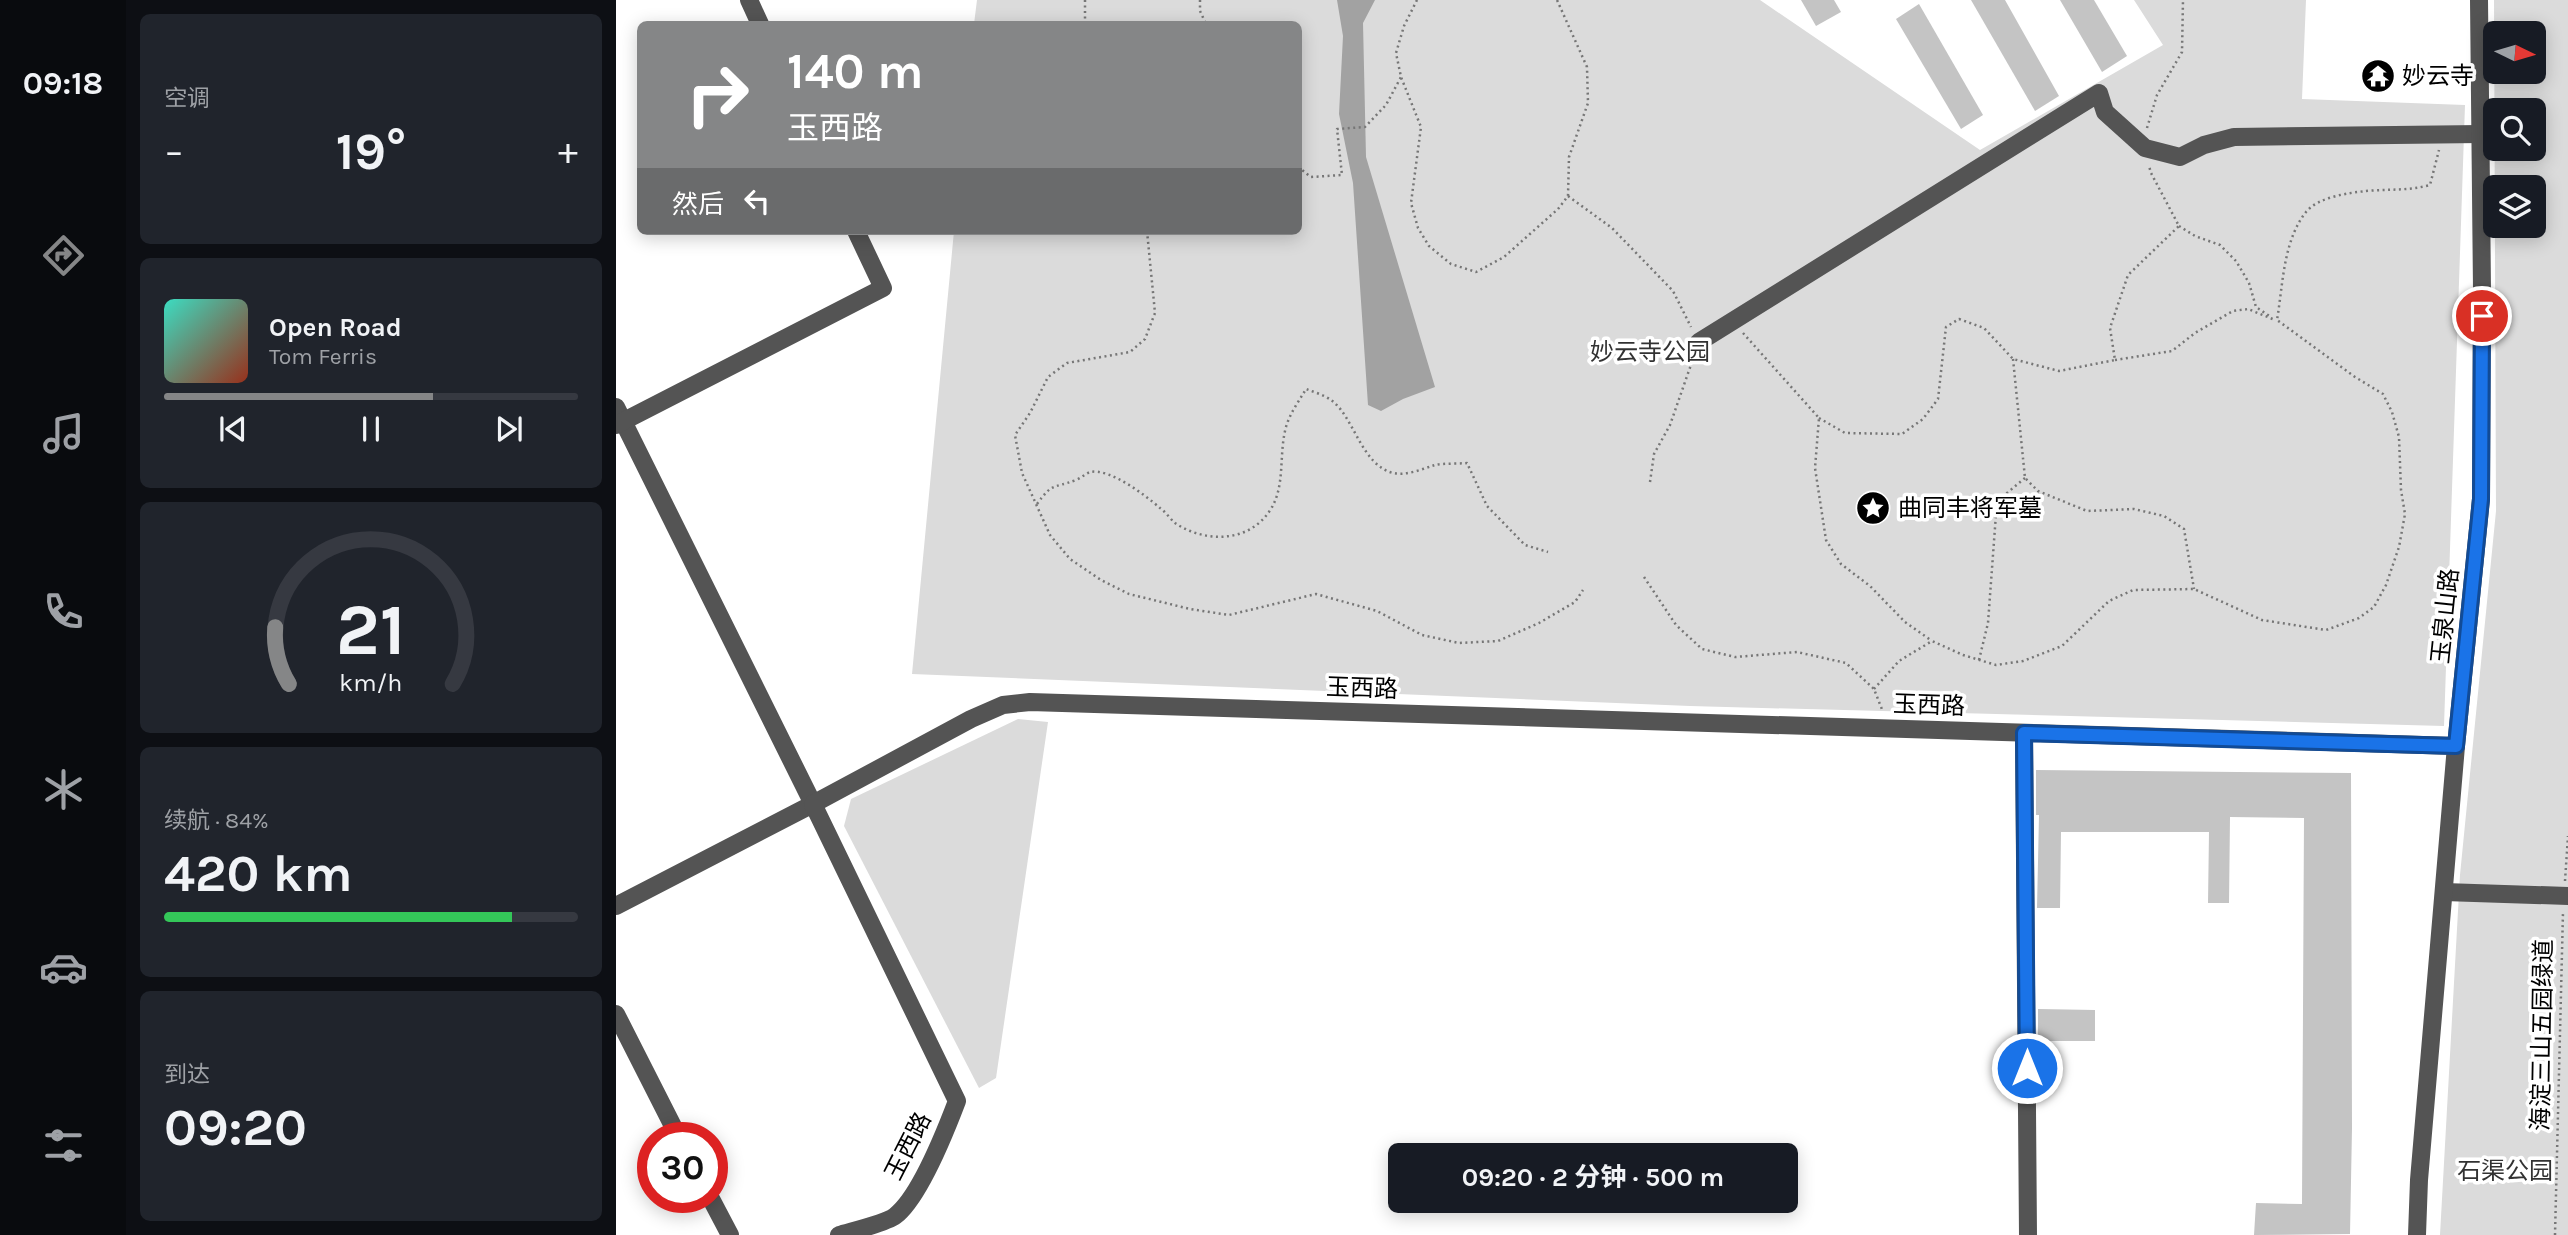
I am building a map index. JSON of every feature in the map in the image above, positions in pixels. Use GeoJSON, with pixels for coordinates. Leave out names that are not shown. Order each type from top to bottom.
{"type":"FeatureCollection","features":[{"type":"Feature","properties":{"kind":"street"},"geometry":{"type":"LineString","coordinates":[[749,0],[759,21]]}},
{"type":"Feature","properties":{"kind":"street","name":"玉泉山路"},"geometry":{"type":"LineString","coordinates":[[2417,1235],[2419,1180],[2456,746],[2481,499],[2480,0]]}},
{"type":"Feature","properties":{"kind":"street"},"geometry":{"type":"LineString","coordinates":[[1699,342],[2099,93],[2105,112],[2145,148],[2179,157],[2204,145],[2234,137],[2481,134]]}},
{"type":"Feature","properties":{"kind":"street"},"geometry":{"type":"LineString","coordinates":[[616,906],[813,804],[618,418],[883,288],[858,235]]}},
{"type":"Feature","properties":{"kind":"street","name":"玉西路"},"geometry":{"type":"LineString","coordinates":[[839,1235],[895,1217],[913,1195],[947,1128],[957,1101],[813,804],[971,719],[1003,705],[1030,702],[2456,746]]}},
{"type":"Feature","properties":{"kind":"street"},"geometry":{"type":"LineString","coordinates":[[2024,733],[2028,1235]]}},
{"type":"Feature","properties":{"kind":"street"},"geometry":{"type":"LineString","coordinates":[[2444,892],[2566,896]]}},
{"type":"Feature","properties":{"kind":"street"},"geometry":{"type":"LineString","coordinates":[[616,1014],[671,1122]]}},
{"type":"Feature","properties":{"kind":"street"},"geometry":{"type":"LineString","coordinates":[[718,1213],[730,1235]]}},
{"type":"Feature","properties":{"kind":"path"},"geometry":{"type":"LineString","coordinates":[[1085,21],[1086,0]]}},
{"type":"Feature","properties":{"kind":"path"},"geometry":{"type":"LineString","coordinates":[[1200,0],[1200,11],[1205,21]]}},
{"type":"Feature","properties":{"kind":"path"},"geometry":{"type":"LineString","coordinates":[[1417,0],[1396,52],[1401,77],[1421,127],[1411,203],[1418,228],[1429,246],[1451,264],[1476,272],[1504,257],[1558,209],[1568,196],[1569,157],[1588,103],[1587,68],[1557,0]]}},
{"type":"Feature","properties":{"kind":"path"},"geometry":{"type":"LineString","coordinates":[[1819,418],[1815,468],[1826,540],[1841,564],[1870,586],[1905,622],[1932,641],[1979,660],[1996,665],[2023,661],[2062,646],[2109,601],[2133,590],[2194,589],[2262,620],[2326,630],[2359,618],[2374,607],[2386,585],[2399,547],[2405,514],[2401,490],[2399,437],[2392,412],[2383,394],[2256,307],[2249,283],[2236,261],[2220,244],[2195,236],[2179,226],[2151,173],[2145,148],[2147,123],[2157,95],[2182,52],[2183,0]]}},
{"type":"Feature","properties":{"kind":"path"},"geometry":{"type":"LineString","coordinates":[[1302,170],[1311,177],[1342,175],[1337,129],[1365,127],[1386,105],[1401,77]]}},
{"type":"Feature","properties":{"kind":"path"},"geometry":{"type":"LineString","coordinates":[[2277,320],[2291,240],[2307,211],[2332,197],[2367,191],[2409,191],[2430,186],[2443,135]]}},
{"type":"Feature","properties":{"kind":"path"},"geometry":{"type":"LineString","coordinates":[[1568,196],[1612,228],[1673,291],[1699,342],[1670,425],[1654,454],[1650,482]]}},
{"type":"Feature","properties":{"kind":"path"},"geometry":{"type":"LineString","coordinates":[[2115,360],[2110,328],[2128,275],[2179,226]]}},
{"type":"Feature","properties":{"kind":"path"},"geometry":{"type":"LineString","coordinates":[[1147,235],[1155,313],[1145,339],[1130,352],[1067,363],[1048,377],[1030,413],[1015,435],[1022,472],[1050,535],[1070,559],[1101,580],[1129,594],[1190,609],[1229,615],[1316,594],[1377,611],[1422,635],[1459,643],[1498,641],[1539,623],[1575,602],[1583,590]]}},
{"type":"Feature","properties":{"kind":"path"},"geometry":{"type":"LineString","coordinates":[[1732,321],[1819,418],[1845,433],[1902,434],[1923,419],[1938,399],[1946,327],[1959,319],[1983,328],[2013,359],[2059,371],[2172,351],[2194,333],[2233,311],[2248,309],[2277,320]]}},
{"type":"Feature","properties":{"kind":"path"},"geometry":{"type":"LineString","coordinates":[[2013,359],[2025,478],[2038,491],[2087,511],[2134,509],[2164,516],[2184,528],[2194,589]]}},
{"type":"Feature","properties":{"kind":"path"},"geometry":{"type":"LineString","coordinates":[[1037,504],[1049,488],[1077,480],[1091,472],[1110,474],[1161,508],[1175,523],[1201,534],[1225,538],[1249,530],[1272,508],[1281,485],[1285,429],[1306,389],[1331,400],[1346,416],[1356,438],[1373,461],[1392,473],[1419,471],[1436,465],[1467,463],[1487,506],[1525,545],[1548,552]]}},
{"type":"Feature","properties":{"kind":"path"},"geometry":{"type":"LineString","coordinates":[[1979,660],[1988,623],[1996,514],[2007,493],[2025,478]]}},
{"type":"Feature","properties":{"kind":"path"},"geometry":{"type":"LineString","coordinates":[[1644,577],[1676,625],[1702,649],[1735,657],[1797,652],[1846,663],[1874,689],[1889,728]]}},
{"type":"Feature","properties":{"kind":"path"},"geometry":{"type":"LineString","coordinates":[[1874,689],[1899,661],[1932,641]]}},
{"type":"Feature","properties":{"kind":"path","name":"海淀三山五园绿道"},"geometry":{"type":"LineString","coordinates":[[2555,1235],[2568,836]]}},
{"type":"Feature","properties":{"kind":"green space","name":"妙云寺公园"},"geometry":{"type":"Polygon","coordinates":[[[977,0],[1760,0],[1980,150],[2163,45],[2134,0],[2306,0],[2302,99],[2465,105],[2444,726],[1690,706],[912,674],[954,235],[1302,235],[1302,21],[974,21],[977,0]]]}},
{"type":"Feature","properties":{"kind":"green space","name":"石渠公园"},"geometry":{"type":"Polygon","coordinates":[[[2494,0],[2568,0],[2568,1235],[2440,1235],[2460,875],[2496,511],[2495,238],[2546,238],[2546,175],[2495,175],[2495,161],[2546,161],[2546,98],[2494,98],[2494,84],[2546,84],[2546,21],[2494,21],[2494,0]]]}},
{"type":"Feature","properties":{"kind":"green space"},"geometry":{"type":"Polygon","coordinates":[[[1018,719],[1048,722],[996,1078],[979,1088],[844,826],[851,799],[1018,719]]]}},
{"type":"Feature","properties":{"kind":"shaded area"},"geometry":{"type":"Polygon","coordinates":[[[1337,0],[1375,0],[1363,23],[1366,157],[1435,387],[1381,411],[1368,405],[1353,183],[1339,114],[1343,36],[1337,0]]]}},
{"type":"Feature","properties":{"kind":"building"},"geometry":{"type":"Polygon","coordinates":[[[1801,0],[1834,0],[1841,12],[1816,26],[1801,0]]]}},
{"type":"Feature","properties":{"kind":"building"},"geometry":{"type":"Polygon","coordinates":[[[1971,0],[2005,0],[2059,96],[2035,111],[1971,0]]]}},
{"type":"Feature","properties":{"kind":"building"},"geometry":{"type":"Polygon","coordinates":[[[2060,0],[2094,0],[2127,56],[2102,72],[2060,0]]]}},
{"type":"Feature","properties":{"kind":"building"},"geometry":{"type":"Polygon","coordinates":[[[1919,4],[1983,115],[1961,129],[1896,19],[1919,4]]]}},
{"type":"Feature","properties":{"kind":"building"},"geometry":{"type":"Polygon","coordinates":[[[2036,770],[2351,773],[2350,1234],[2254,1235],[2256,1203],[2302,1204],[2304,818],[2230,817],[2229,903],[2208,903],[2209,832],[2061,832],[2060,908],[2037,908],[2039,815],[2036,815],[2036,770]]]}},
{"type":"Feature","properties":{"kind":"building"},"geometry":{"type":"Polygon","coordinates":[[[2038,1009],[2095,1010],[2095,1041],[2038,1041],[2038,1009]]]}},
{"type":"Feature","properties":{"kind":"place","name":"妙云寺"},"geometry":{"type":"Point","coordinates":[2378,76]}},
{"type":"Feature","properties":{"kind":"place","name":"曲同丰将军墓"},"geometry":{"type":"Point","coordinates":[1873,508]}},
{"type":"Feature","properties":{"kind":"route"},"geometry":{"type":"LineString","coordinates":[[2027,1068],[2024,733],[2456,746],[2481,499],[2482,316]]}}]}
